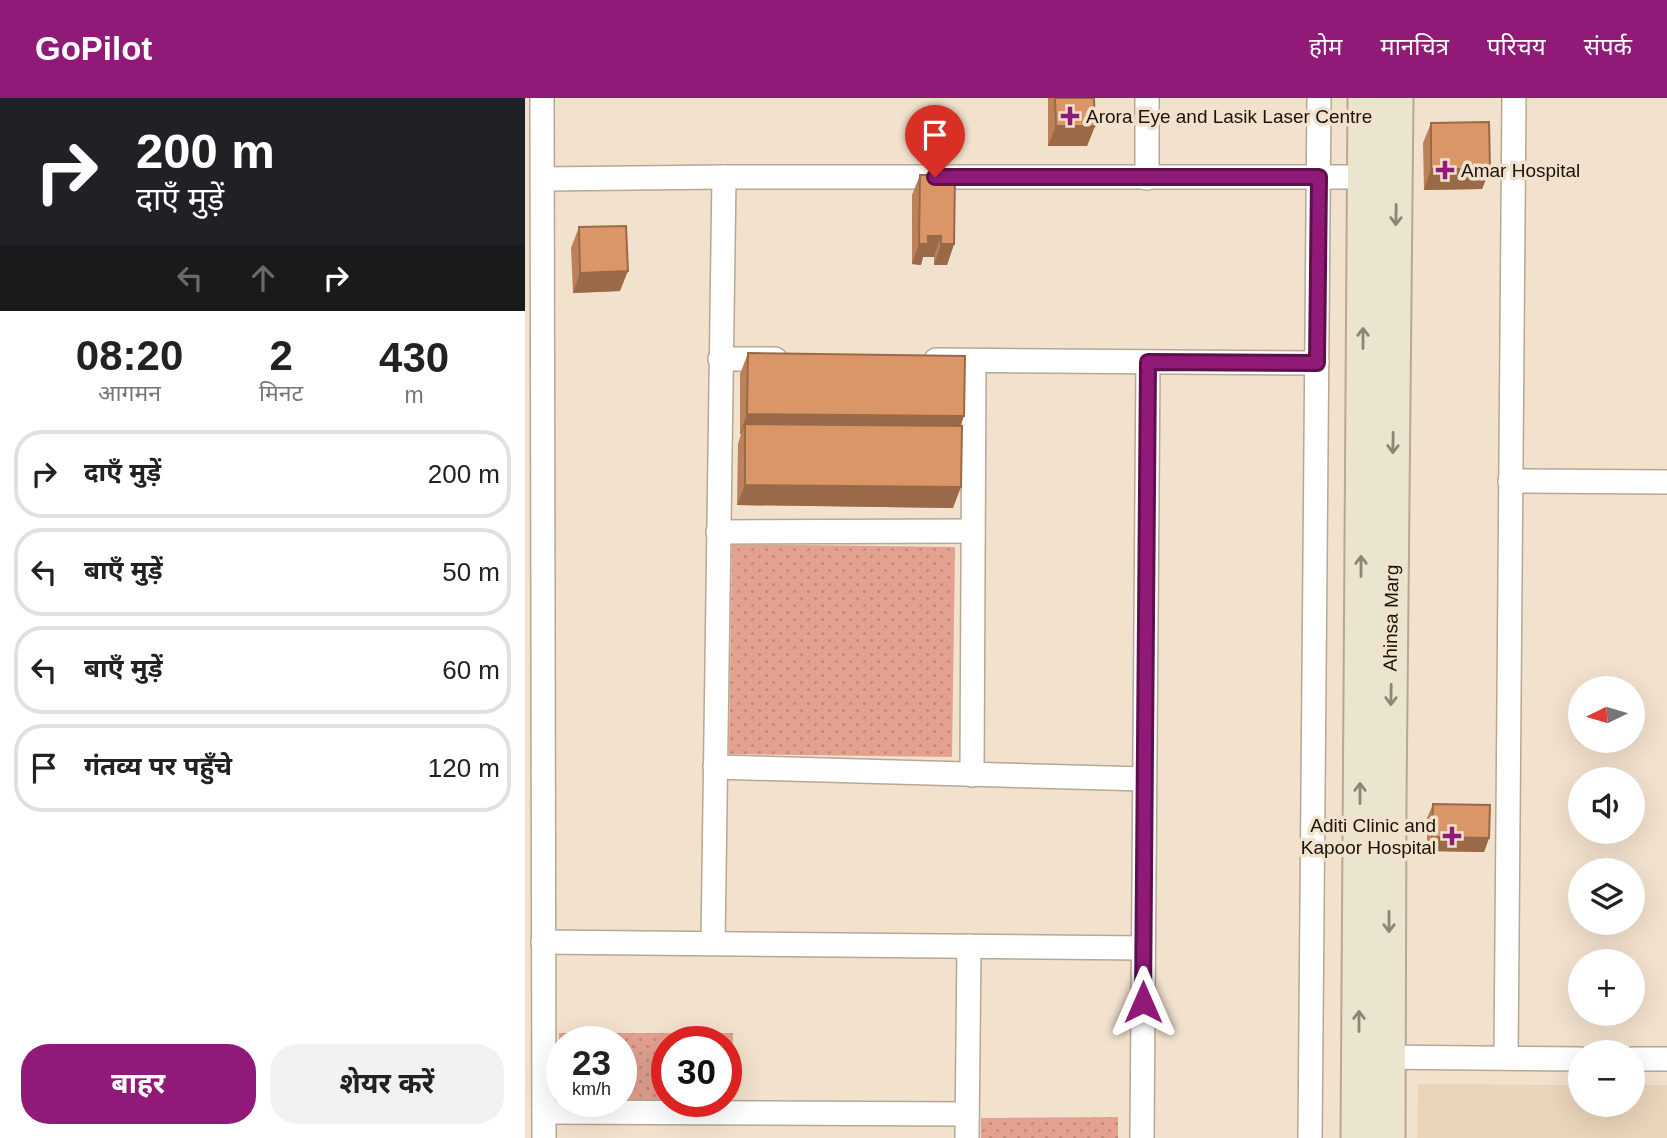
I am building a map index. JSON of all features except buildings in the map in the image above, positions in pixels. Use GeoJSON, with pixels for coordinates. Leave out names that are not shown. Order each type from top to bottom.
{"type":"FeatureCollection","features":[{"type":"Feature","properties":{"kind":"street"},"geometry":{"type":"LineString","coordinates":[[542,98],[543,179],[534,552],[534,739],[543,942],[544,1138]]}},
{"type":"Feature","properties":{"kind":"street"},"geometry":{"type":"LineString","coordinates":[[1147,98],[1147,178]]}},
{"type":"Feature","properties":{"kind":"street"},"geometry":{"type":"LineString","coordinates":[[1310,1138],[1319,98]]}},
{"type":"Feature","properties":{"kind":"street","name":"Ahinsa Marg"},"geometry":{"type":"LineString","coordinates":[[1358,1138],[1374,1057],[1389,814],[1380,178],[1364,98]]}},
{"type":"Feature","properties":{"kind":"street","name":"Ahinsa Marg"},"geometry":{"type":"LineString","coordinates":[[1380,178],[1396,98]]}},
{"type":"Feature","properties":{"kind":"street"},"geometry":{"type":"LineString","coordinates":[[1506,1058],[1514,98]]}},
{"type":"Feature","properties":{"kind":"street"},"geometry":{"type":"LineString","coordinates":[[713,943],[724,177]]}},
{"type":"Feature","properties":{"kind":"street"},"geometry":{"type":"LineString","coordinates":[[543,179],[1380,178]]}},
{"type":"Feature","properties":{"kind":"street"},"geometry":{"type":"LineString","coordinates":[[720,359],[801,359]]}},
{"type":"Feature","properties":{"kind":"street"},"geometry":{"type":"LineString","coordinates":[[921,360],[1317,363]]}},
{"type":"Feature","properties":{"kind":"street"},"geometry":{"type":"LineString","coordinates":[[972,775],[974,361]]}},
{"type":"Feature","properties":{"kind":"street"},"geometry":{"type":"LineString","coordinates":[[1142,1138],[1148,362]]}},
{"type":"Feature","properties":{"kind":"street"},"geometry":{"type":"LineString","coordinates":[[1510,481],[1667,482]]}},
{"type":"Feature","properties":{"kind":"street"},"geometry":{"type":"LineString","coordinates":[[718,532],[973,531]]}},
{"type":"Feature","properties":{"kind":"street"},"geometry":{"type":"LineString","coordinates":[[715,767],[1144,779]]}},
{"type":"Feature","properties":{"kind":"street"},"geometry":{"type":"LineString","coordinates":[[543,942],[1143,948]]}},
{"type":"Feature","properties":{"kind":"street"},"geometry":{"type":"LineString","coordinates":[[967,1138],[969,946]]}},
{"type":"Feature","properties":{"kind":"street"},"geometry":{"type":"LineString","coordinates":[[1374,1057],[1568,1059]]}},
{"type":"Feature","properties":{"kind":"street","name":"Ahinsa Marg"},"geometry":{"type":"LineString","coordinates":[[1374,1057],[1388,1138]]}},
{"type":"Feature","properties":{"kind":"street"},"geometry":{"type":"LineString","coordinates":[[1645,1059],[1667,1059]]}},
{"type":"Feature","properties":{"kind":"street"},"geometry":{"type":"LineString","coordinates":[[544,1112],[967,1114]]}},
{"type":"Feature","properties":{"kind":"shaded area"},"geometry":{"type":"Polygon","coordinates":[[[732,544],[955,547],[952,757],[729,754],[732,544]]]}},
{"type":"Feature","properties":{"kind":"shaded area"},"geometry":{"type":"Polygon","coordinates":[[[637,1033],[651,1033],[651,1101],[637,1101],[637,1033]]]}},
{"type":"Feature","properties":{"kind":"shaded area"},"geometry":{"type":"Polygon","coordinates":[[[1418,1084],[1568,1085],[1568,1117],[1645,1117],[1645,1085],[1667,1085],[1667,1138],[1417,1138],[1418,1084]]]}},
{"type":"Feature","properties":{"kind":"shaded area"},"geometry":{"type":"Polygon","coordinates":[[[1118,1117],[1118,1138],[981,1138],[981,1118],[1118,1117]]]}},
{"type":"Feature","properties":{"kind":"place","name":"Arora Eye and Lasik Laser Centre"},"geometry":{"type":"Point","coordinates":[1070,116]}},
{"type":"Feature","properties":{"kind":"place","name":"Amar Hospital"},"geometry":{"type":"Point","coordinates":[1445,170]}},
{"type":"Feature","properties":{"kind":"place","name":"Aditi Clinic and Kapoor Hospital"},"geometry":{"type":"Point","coordinates":[1452,836]}},
{"type":"Feature","properties":{"kind":"route"},"geometry":{"type":"LineString","coordinates":[[935,177],[1319,177],[1317,363],[1148,362],[1143,1002]]}}]}
